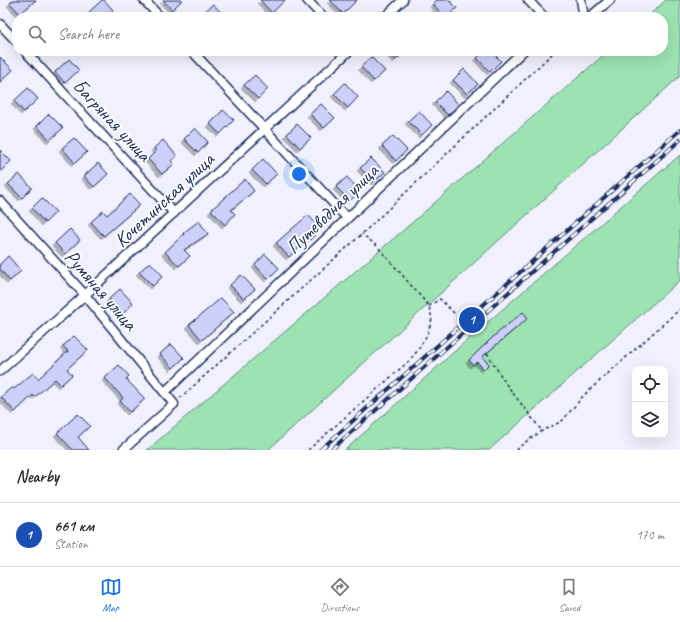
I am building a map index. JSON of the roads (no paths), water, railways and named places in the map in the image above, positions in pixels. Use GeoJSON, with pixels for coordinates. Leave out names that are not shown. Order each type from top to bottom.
{"type":"FeatureCollection","features":[{"type":"Feature","properties":{"kind":"street"},"geometry":{"type":"LineString","coordinates":[[144,0],[155,12]]}},
{"type":"Feature","properties":{"kind":"street"},"geometry":{"type":"LineString","coordinates":[[307,0],[318,12]]}},
{"type":"Feature","properties":{"kind":"street"},"geometry":{"type":"LineString","coordinates":[[390,12],[403,0]]}},
{"type":"Feature","properties":{"kind":"street"},"geometry":{"type":"LineString","coordinates":[[528,0],[539,12]]}},
{"type":"Feature","properties":{"kind":"street"},"geometry":{"type":"LineString","coordinates":[[581,0],[583,12]]}},
{"type":"Feature","properties":{"kind":"street"},"geometry":{"type":"LineString","coordinates":[[596,12],[610,0]]}},
{"type":"Feature","properties":{"kind":"street"},"geometry":{"type":"LineString","coordinates":[[0,24],[12,37]]}},
{"type":"Feature","properties":{"kind":"street","name":"Багряная улица"},"geometry":{"type":"LineString","coordinates":[[30,56],[174,213]]}},
{"type":"Feature","properties":{"kind":"street"},"geometry":{"type":"LineString","coordinates":[[197,56],[347,218]]}},
{"type":"Feature","properties":{"kind":"street","name":"Кочетинская улица"},"geometry":{"type":"LineString","coordinates":[[0,371],[85,295],[344,56]]}},
{"type":"Feature","properties":{"kind":"street","name":"Путеводная улица"},"geometry":{"type":"LineString","coordinates":[[165,392],[518,56]]}},
{"type":"Feature","properties":{"kind":"street","name":"Румяная улица"},"geometry":{"type":"LineString","coordinates":[[0,201],[85,295],[174,404],[123,450]]}},
{"type":"Feature","properties":{"kind":"railway"},"geometry":{"type":"LineString","coordinates":[[320,450],[680,130]]}},
{"type":"Feature","properties":{"kind":"railway"},"geometry":{"type":"LineString","coordinates":[[331,450],[680,140]]}},
{"type":"Feature","properties":{"kind":"place","name":"661 км"},"geometry":{"type":"Point","coordinates":[472,320]}}]}
